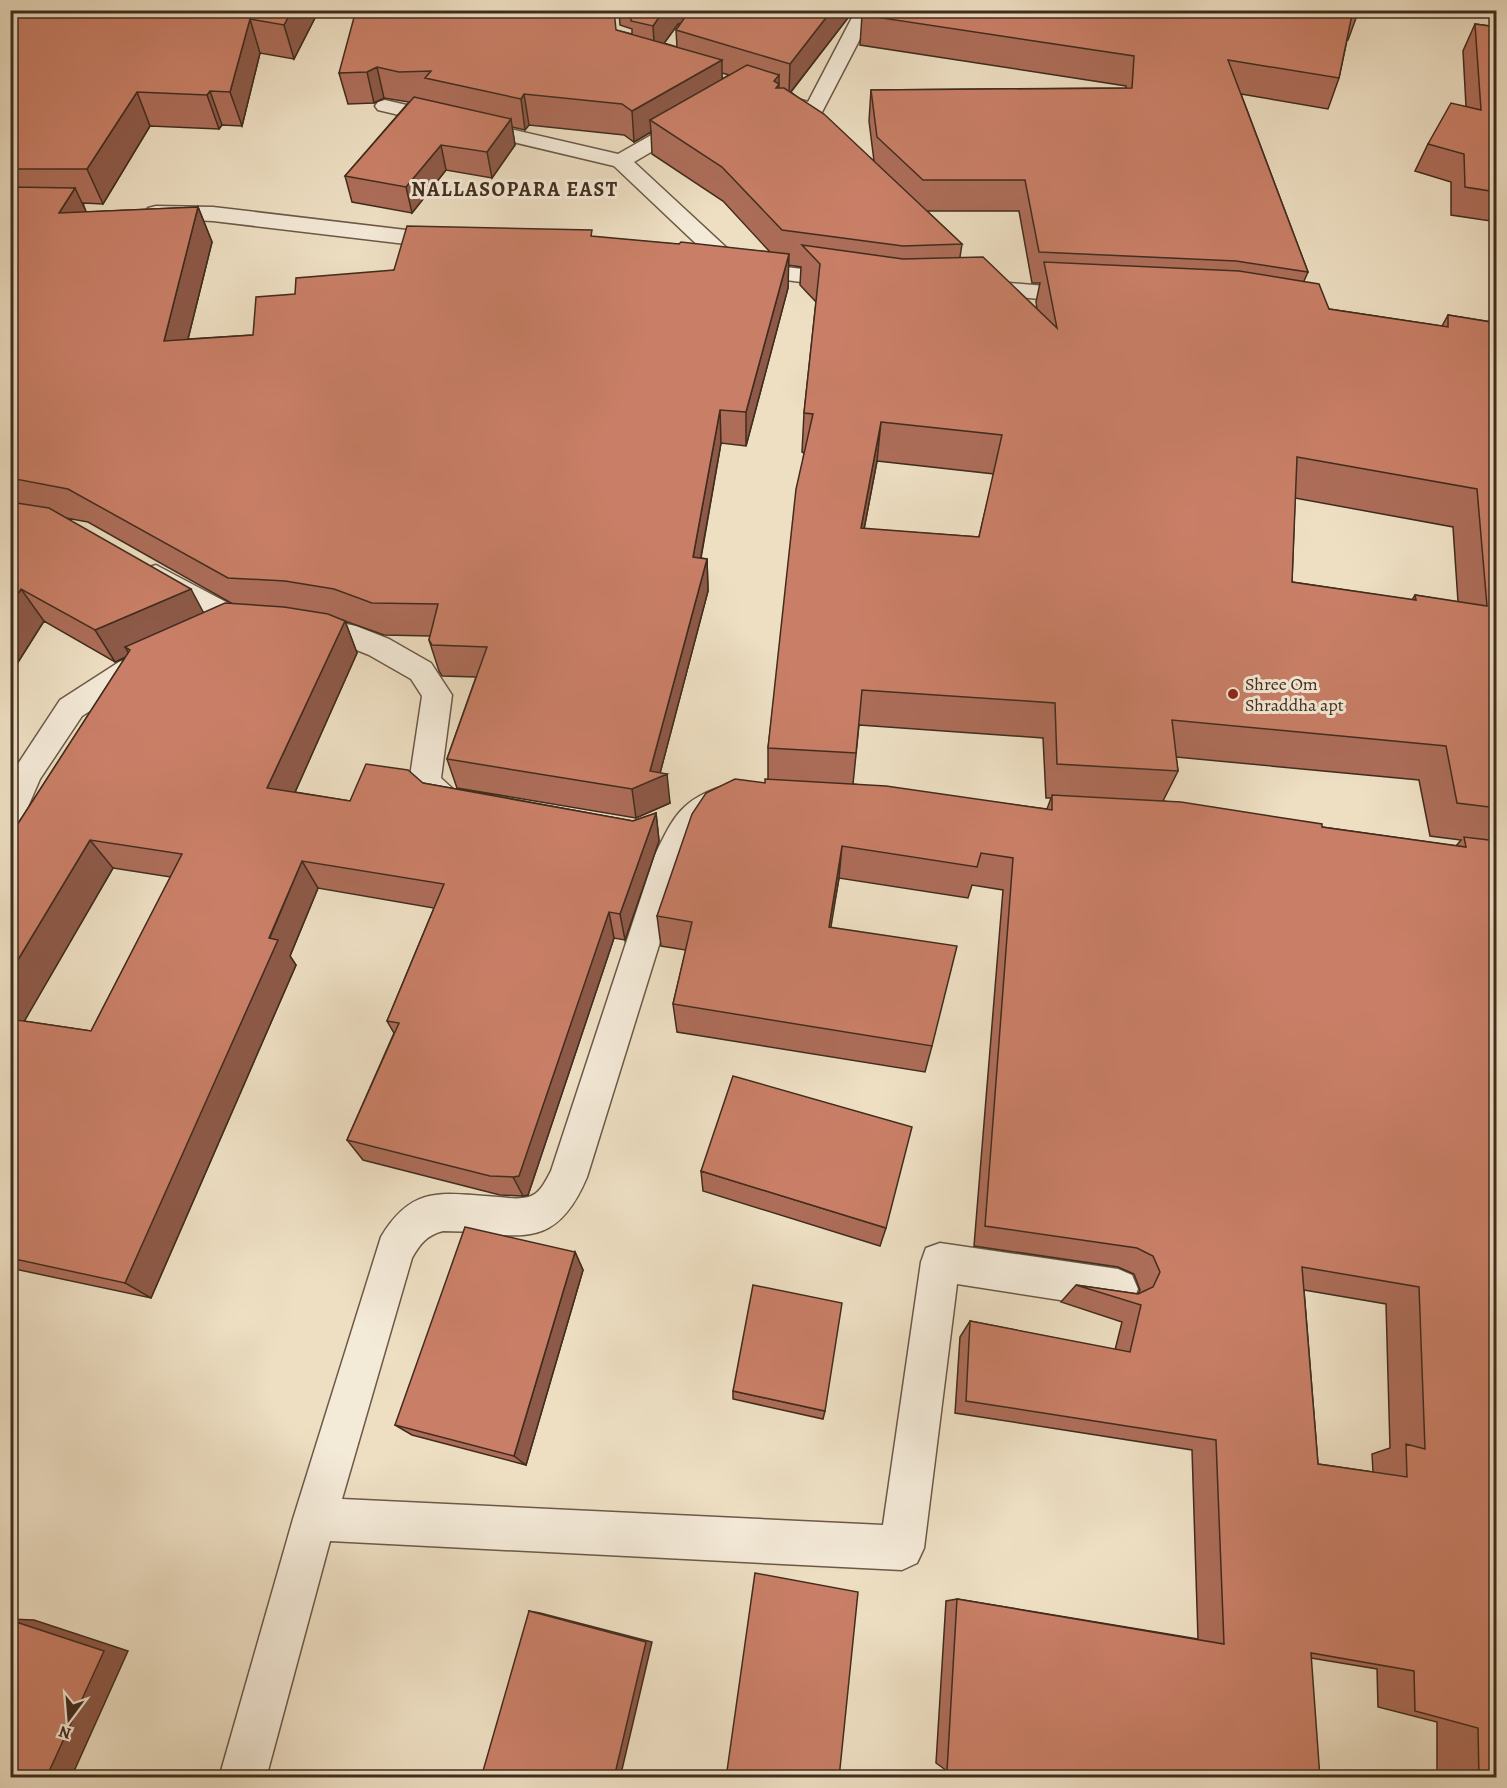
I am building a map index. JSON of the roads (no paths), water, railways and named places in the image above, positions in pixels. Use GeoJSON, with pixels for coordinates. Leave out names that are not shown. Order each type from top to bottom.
{"type":"FeatureCollection","features":[{"type":"Feature","properties":{"kind":"street"},"geometry":{"type":"LineString","coordinates":[[755,92],[814,110],[866,10]]}},
{"type":"Feature","properties":{"kind":"street"},"geometry":{"type":"LineString","coordinates":[[793,104],[819,129]]}},
{"type":"Feature","properties":{"kind":"street"},"geometry":{"type":"LineString","coordinates":[[386,106],[621,161],[734,267]]}},
{"type":"Feature","properties":{"kind":"street"},"geometry":{"type":"LineString","coordinates":[[621,161],[704,113]]}},
{"type":"Feature","properties":{"kind":"street"},"geometry":{"type":"LineString","coordinates":[[129,213],[213,214],[475,245]]}},
{"type":"Feature","properties":{"kind":"street"},"geometry":{"type":"LineString","coordinates":[[699,264],[863,284]]}},
{"type":"Feature","properties":{"kind":"street"},"geometry":{"type":"LineString","coordinates":[[965,270],[982,286]]}},
{"type":"Feature","properties":{"kind":"street"},"geometry":{"type":"LineString","coordinates":[[946,287],[982,286],[1108,297]]}},
{"type":"Feature","properties":{"kind":"street"},"geometry":{"type":"LineString","coordinates":[[131,562],[238,622],[299,626],[346,634],[379,647],[421,671],[437,695],[425,783],[446,801],[491,809]]}},
{"type":"Feature","properties":{"kind":"street"},"geometry":{"type":"LineString","coordinates":[[206,636],[238,622]]}},
{"type":"Feature","properties":{"kind":"street"},"geometry":{"type":"LineString","coordinates":[[10,814],[27,774],[71,708],[129,670],[172,651]]}},
{"type":"Feature","properties":{"kind":"street"},"geometry":{"type":"LineString","coordinates":[[658,825],[707,803],[739,796],[751,797]]}},
{"type":"Feature","properties":{"kind":"street"},"geometry":{"type":"LineString","coordinates":[[242,1778],[315,1519],[395,1251],[410,1226],[426,1215],[449,1212],[521,1216],[543,1210],[559,1196],[568,1177],[671,855],[685,826],[707,803]]}},
{"type":"Feature","properties":{"kind":"street"},"geometry":{"type":"LineString","coordinates":[[315,1519],[902,1548],[940,1262],[1118,1289]]}},
{"type":"Feature","properties":{"kind":"place","name":"Shree Om Shraddha apt"},"geometry":{"type":"Point","coordinates":[1233,694]}},
{"type":"Feature","properties":{"kind":"district","name":"NALLASOPARA EAST"},"geometry":{"type":"Point","coordinates":[515,189]}}]}
